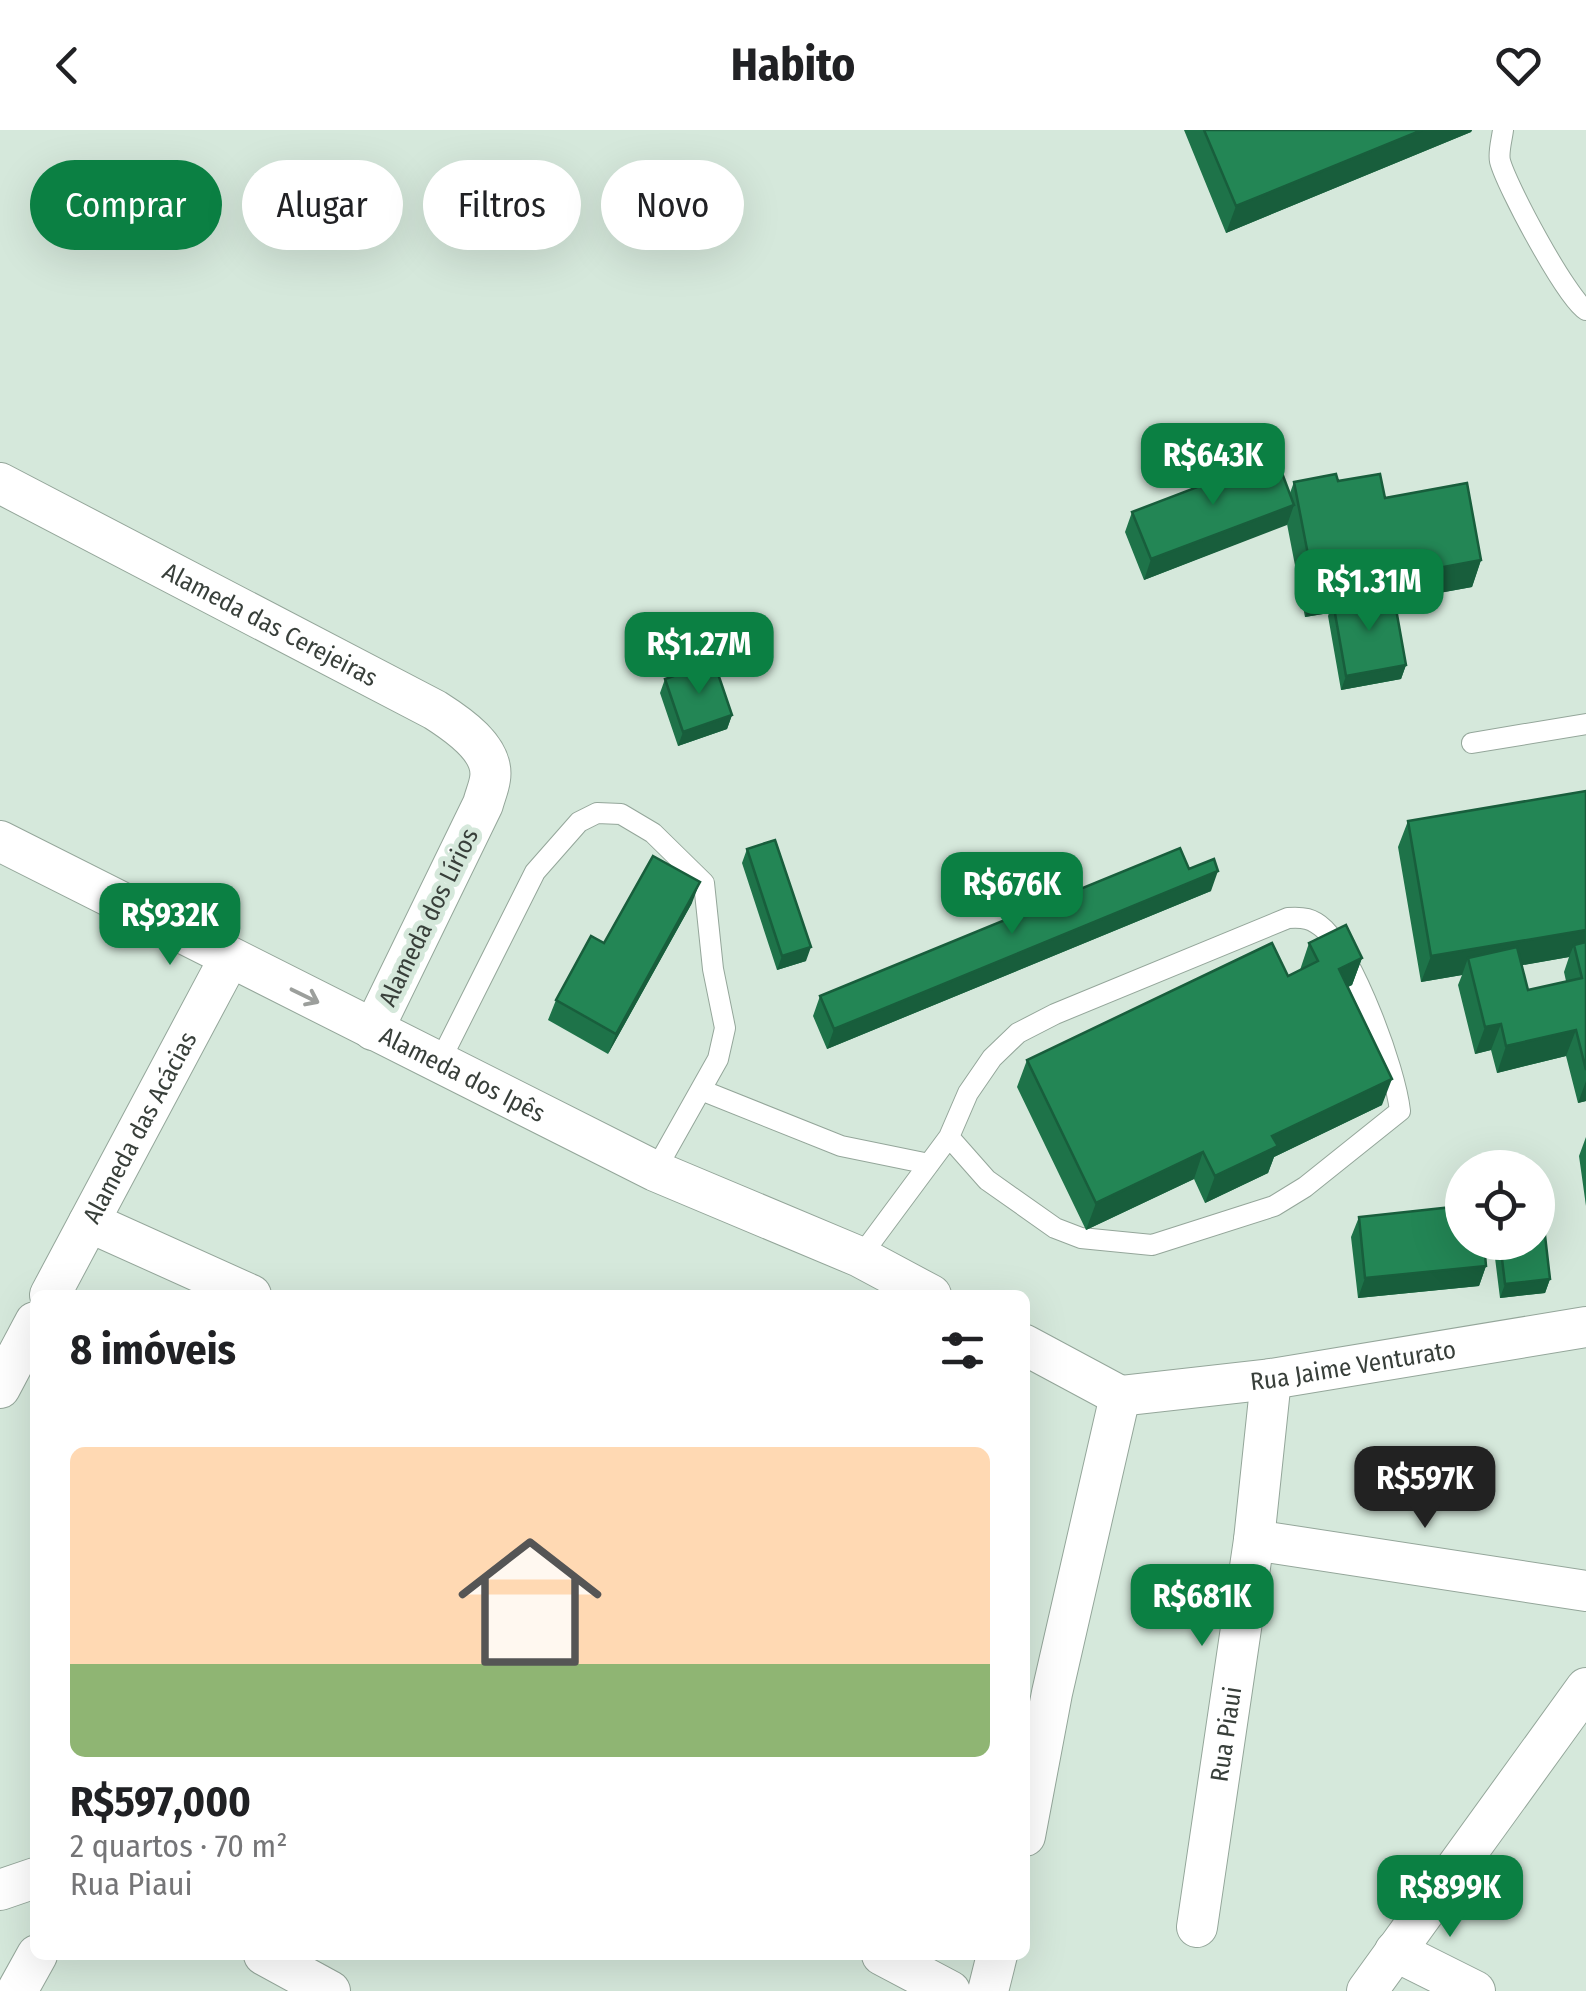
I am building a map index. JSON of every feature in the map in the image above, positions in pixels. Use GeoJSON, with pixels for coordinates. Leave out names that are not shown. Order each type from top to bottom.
{"type":"FeatureCollection","features":[{"type":"Feature","properties":{"kind":"street","name":"Alameda das Cerejeiras"},"geometry":{"type":"LineString","coordinates":[[0,483],[436,710],[466,730],[484,755],[492,775],[483,804]]}},
{"type":"Feature","properties":{"kind":"street","name":"Alameda dos Lírios"},"geometry":{"type":"LineString","coordinates":[[373,1030],[483,804]]}},
{"type":"Feature","properties":{"kind":"street","name":"Alameda dos Ipês"},"geometry":{"type":"LineString","coordinates":[[0,841],[654,1172],[860,1257],[922,1290]]}},
{"type":"Feature","properties":{"kind":"street","name":"Alameda das Acácias"},"geometry":{"type":"LineString","coordinates":[[53,1290],[229,959]]}},
{"type":"Feature","properties":{"kind":"street"},"geometry":{"type":"LineString","coordinates":[[89,1222],[240,1290]]}},
{"type":"Feature","properties":{"kind":"street","name":"Rua Jaime Venturato"},"geometry":{"type":"LineString","coordinates":[[1120,1396],[1271,1379],[1586,1327]]}},
{"type":"Feature","properties":{"kind":"street"},"geometry":{"type":"LineString","coordinates":[[0,1388],[30,1331]]}},
{"type":"Feature","properties":{"kind":"street"},"geometry":{"type":"LineString","coordinates":[[1030,1348],[1120,1396],[1038,1687],[1030,1779]]}},
{"type":"Feature","properties":{"kind":"street","name":"Rua Piaui"},"geometry":{"type":"LineString","coordinates":[[1197,1927],[1254,1540],[1271,1379]]}},
{"type":"Feature","properties":{"kind":"street"},"geometry":{"type":"LineString","coordinates":[[1254,1540],[1586,1591]]}},
{"type":"Feature","properties":{"kind":"street"},"geometry":{"type":"LineString","coordinates":[[1367,1991],[1586,1688]]}},
{"type":"Feature","properties":{"kind":"street"},"geometry":{"type":"LineString","coordinates":[[0,1890],[30,1880]]}},
{"type":"Feature","properties":{"kind":"street"},"geometry":{"type":"LineString","coordinates":[[1395,1952],[1475,1991]]}},
{"type":"Feature","properties":{"kind":"street"},"geometry":{"type":"LineString","coordinates":[[17,1991],[34,1960]]}},
{"type":"Feature","properties":{"kind":"street"},"geometry":{"type":"LineString","coordinates":[[273,1960],[330,1991]]}},
{"type":"Feature","properties":{"kind":"street"},"geometry":{"type":"LineString","coordinates":[[891,1960],[950,1991]]}},
{"type":"Feature","properties":{"kind":"street"},"geometry":{"type":"LineString","coordinates":[[988,1991],[996,1960]]}},
{"type":"Feature","properties":{"kind":"lane"},"geometry":{"type":"LineString","coordinates":[[1503,130],[1499,159],[1546,256],[1576,304],[1586,310]]}},
{"type":"Feature","properties":{"kind":"lane"},"geometry":{"type":"LineString","coordinates":[[1472,743],[1586,724]]}},
{"type":"Feature","properties":{"kind":"lane"},"geometry":{"type":"LineString","coordinates":[[440,1063],[534,872],[579,822],[597,813],[622,814],[653,833],[704,883],[714,970],[726,1028],[718,1059],[654,1172]]}},
{"type":"Feature","properties":{"kind":"lane"},"geometry":{"type":"LineString","coordinates":[[860,1257],[948,1137],[968,1092],[992,1058],[1018,1033],[1288,918],[1306,917],[1323,929],[1342,954],[1387,1054],[1400,1111],[1305,1188],[1274,1206],[1152,1245],[1080,1238],[1055,1228],[987,1180],[948,1137]]}},
{"type":"Feature","properties":{"kind":"lane"},"geometry":{"type":"LineString","coordinates":[[701,1090],[841,1146],[929,1164]]}},
{"type":"Feature","properties":{"kind":"building"},"geometry":{"type":"Polygon","coordinates":[[[1204,130],[1422,130],[1236,206],[1204,130]]]}},
{"type":"Feature","properties":{"kind":"building"},"geometry":{"type":"Polygon","coordinates":[[[1276,457],[1294,505],[1151,559],[1132,512],[1276,457]]]}},
{"type":"Feature","properties":{"kind":"building"},"geometry":{"type":"Polygon","coordinates":[[[1336,474],[1338,481],[1380,474],[1385,498],[1467,483],[1481,560],[1315,591],[1294,482],[1336,474]]]}},
{"type":"Feature","properties":{"kind":"building"},"geometry":{"type":"Polygon","coordinates":[[[1393,592],[1406,665],[1346,676],[1333,602],[1393,592]]]}},
{"type":"Feature","properties":{"kind":"building"},"geometry":{"type":"Polygon","coordinates":[[[714,662],[732,715],[683,732],[665,679],[714,662]]]}},
{"type":"Feature","properties":{"kind":"building"},"geometry":{"type":"Polygon","coordinates":[[[1586,791],[1586,930],[1431,956],[1408,821],[1586,791]]]}},
{"type":"Feature","properties":{"kind":"building"},"geometry":{"type":"Polygon","coordinates":[[[775,840],[811,947],[782,956],[747,849],[775,840]]]}},
{"type":"Feature","properties":{"kind":"building"},"geometry":{"type":"Polygon","coordinates":[[[1180,848],[1189,869],[1214,859],[1218,871],[834,1029],[820,996],[1180,848]]]}},
{"type":"Feature","properties":{"kind":"building"},"geometry":{"type":"Polygon","coordinates":[[[653,856],[700,882],[616,1034],[556,1000],[591,936],[604,943],[653,856]]]}},
{"type":"Feature","properties":{"kind":"building"},"geometry":{"type":"Polygon","coordinates":[[[1346,925],[1362,958],[1339,969],[1392,1079],[1272,1136],[1278,1146],[1215,1176],[1203,1152],[1096,1203],[1027,1060],[1272,943],[1288,976],[1318,961],[1309,943],[1346,925]]]}},
{"type":"Feature","properties":{"kind":"building"},"geometry":{"type":"Polygon","coordinates":[[[1586,942],[1586,1070],[1576,1030],[1506,1046],[1501,1024],[1485,1027],[1468,958],[1517,947],[1528,990],[1582,978],[1574,945],[1586,942]]]}},
{"type":"Feature","properties":{"kind":"building"},"geometry":{"type":"Polygon","coordinates":[[[1445,1208],[1445,1260],[1486,1260],[1486,1266],[1365,1278],[1359,1217],[1445,1208]]]}},
{"type":"Feature","properties":{"kind":"building"},"geometry":{"type":"Polygon","coordinates":[[[1502,1260],[1548,1260],[1550,1279],[1505,1284],[1502,1260]]]}}]}
